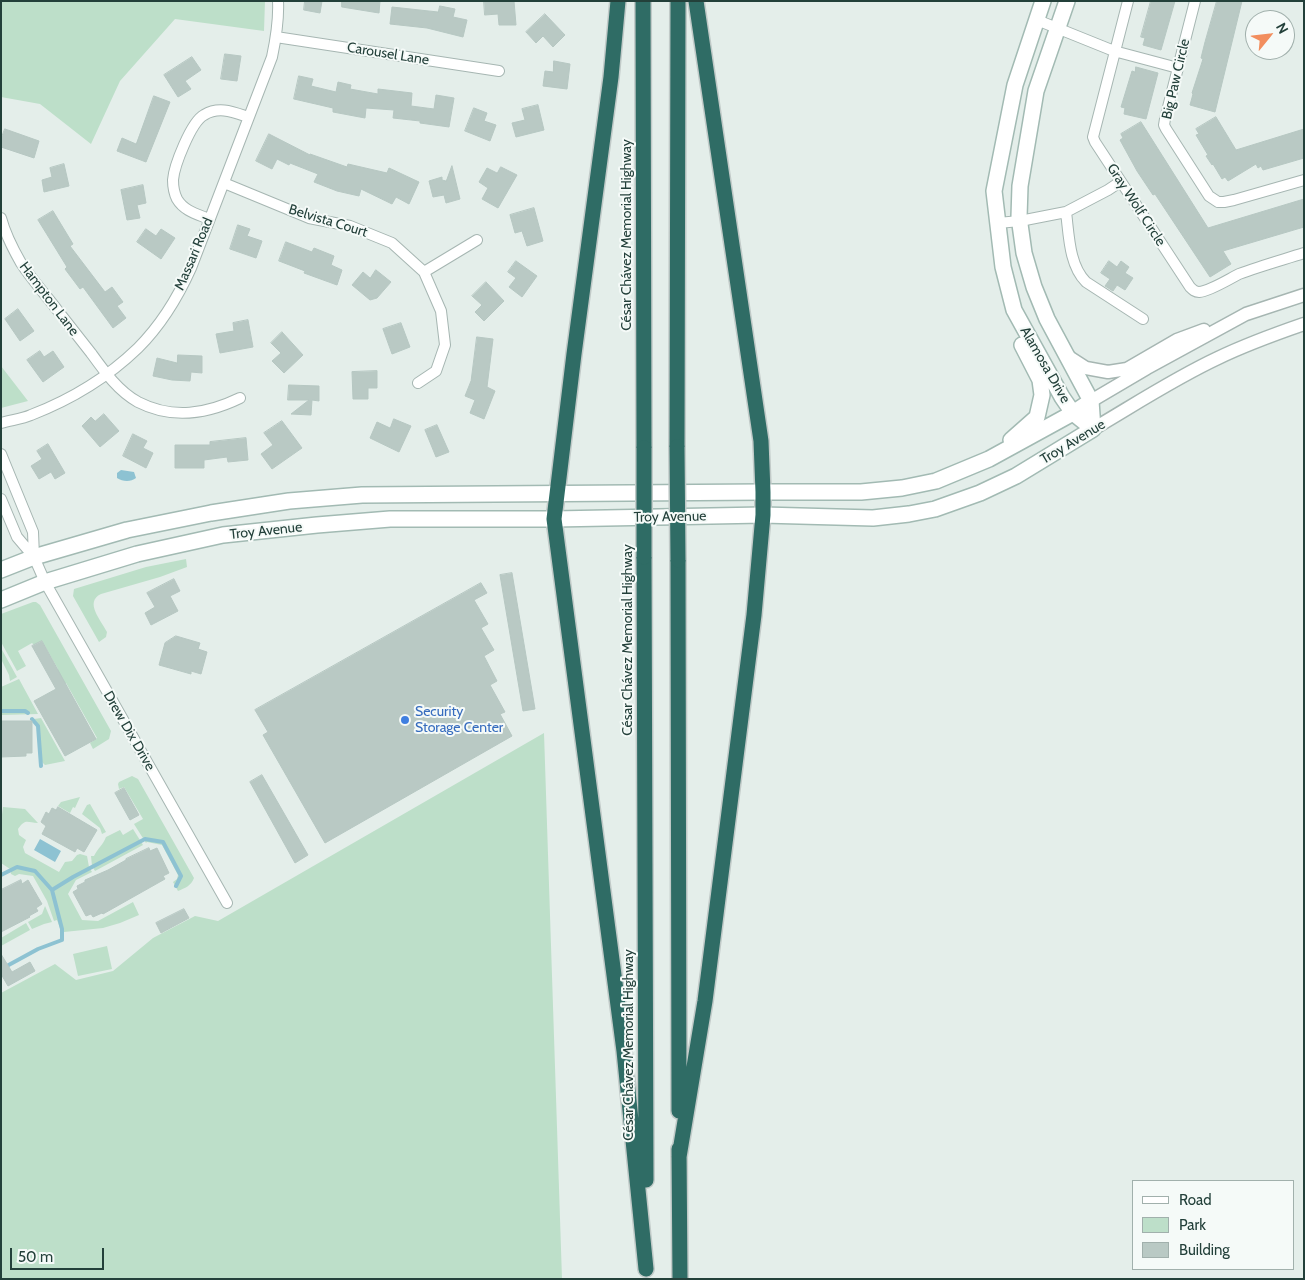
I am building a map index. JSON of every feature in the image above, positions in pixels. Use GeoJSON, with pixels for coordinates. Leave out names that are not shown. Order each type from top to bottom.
{"type":"FeatureCollection","features":[{"type":"Feature","properties":{"kind":"highway"},"geometry":{"type":"LineString","coordinates":[[618,1],[612,77],[554,518],[624,1051],[646,1274]]}},
{"type":"Feature","properties":{"kind":"highway","name":"César Chávez Memorial Highway"},"geometry":{"type":"LineString","coordinates":[[643,1],[646,1274]]}},
{"type":"Feature","properties":{"kind":"highway"},"geometry":{"type":"LineString","coordinates":[[678,1],[677,447],[680,1279]]}},
{"type":"Feature","properties":{"kind":"highway"},"geometry":{"type":"LineString","coordinates":[[679,1157],[705,1000],[754,615],[763,515],[761,441],[696,1]]}},
{"type":"Feature","properties":{"kind":"main road","name":"Alamosa Drive"},"geometry":{"type":"LineString","coordinates":[[1043,1],[1015,85],[994,191],[1003,266],[1014,310],[1062,397],[1073,413],[1094,429]]}},
{"type":"Feature","properties":{"kind":"main road","name":"Alamosa Drive"},"geometry":{"type":"LineString","coordinates":[[1067,1],[1036,91],[1020,186],[1020,220],[1024,252],[1034,287],[1047,319],[1091,401],[1094,429]]}},
{"type":"Feature","properties":{"kind":"main road"},"geometry":{"type":"LineString","coordinates":[[989,459],[1037,418],[1042,395],[1040,380],[1010,321],[1014,310]]}},
{"type":"Feature","properties":{"kind":"main road","name":"Troy Avenue"},"geometry":{"type":"LineString","coordinates":[[1,570],[34,557],[127,530],[211,513],[289,501],[362,496],[861,492],[902,488],[936,481],[989,459],[1073,413],[1091,401]]}},
{"type":"Feature","properties":{"kind":"main road","name":"Troy Avenue"},"geometry":{"type":"LineString","coordinates":[[1,600],[45,582],[137,554],[223,535],[390,518],[763,515],[873,518],[935,509],[980,493],[1016,476],[1094,429]]}},
{"type":"Feature","properties":{"kind":"street","name":"Massari Road"},"geometry":{"type":"LineString","coordinates":[[1,423],[29,416],[68,399],[106,374],[138,348],[169,309],[191,268],[272,57],[279,13],[278,1]]}},
{"type":"Feature","properties":{"kind":"street","name":"Gray Wolf Circle"},"geometry":{"type":"LineString","coordinates":[[1128,1],[1093,137],[1120,182],[1190,286],[1197,292],[1204,291],[1262,266],[1304,253]]}},
{"type":"Feature","properties":{"kind":"street","name":"Big Paw Circle"},"geometry":{"type":"LineString","coordinates":[[1195,1],[1164,125],[1176,145],[1209,196],[1218,202],[1304,180]]}},
{"type":"Feature","properties":{"kind":"street"},"geometry":{"type":"LineString","coordinates":[[1037,20],[1114,51],[1178,68]]}},
{"type":"Feature","properties":{"kind":"street","name":"Carousel Lane"},"geometry":{"type":"LineString","coordinates":[[276,37],[499,71]]}},
{"type":"Feature","properties":{"kind":"street"},"geometry":{"type":"LineString","coordinates":[[209,219],[190,212],[177,199],[174,191],[174,170],[196,120],[203,115],[220,110],[248,117]]}},
{"type":"Feature","properties":{"kind":"street"},"geometry":{"type":"LineString","coordinates":[[998,223],[1066,212],[1120,182]]}},
{"type":"Feature","properties":{"kind":"street","name":"Belvista Court"},"geometry":{"type":"LineString","coordinates":[[224,183],[309,218],[350,226],[392,243],[424,272],[440,311],[445,345],[436,371],[418,383]]}},
{"type":"Feature","properties":{"kind":"street"},"geometry":{"type":"LineString","coordinates":[[1066,212],[1072,254],[1080,275],[1086,282],[1143,319]]}},
{"type":"Feature","properties":{"kind":"street","name":"Hampton Lane"},"geometry":{"type":"LineString","coordinates":[[1,218],[4,229],[21,263],[106,374],[123,391],[138,402],[175,413],[206,411],[225,406],[240,398]]}},
{"type":"Feature","properties":{"kind":"street"},"geometry":{"type":"LineString","coordinates":[[424,272],[477,240]]}},
{"type":"Feature","properties":{"kind":"street","name":"Troy Avenue"},"geometry":{"type":"LineString","coordinates":[[1091,401],[1246,314],[1304,295]]}},
{"type":"Feature","properties":{"kind":"street"},"geometry":{"type":"LineString","coordinates":[[1069,357],[1086,368],[1108,372],[1127,369],[1177,340],[1246,314]]}},
{"type":"Feature","properties":{"kind":"street","name":"Troy Avenue"},"geometry":{"type":"LineString","coordinates":[[1094,429],[1162,388],[1217,358],[1304,324]]}},
{"type":"Feature","properties":{"kind":"street"},"geometry":{"type":"LineString","coordinates":[[1,454],[33,532],[34,557]]}},
{"type":"Feature","properties":{"kind":"street"},"geometry":{"type":"LineString","coordinates":[[1,499],[17,537],[34,557]]}},
{"type":"Feature","properties":{"kind":"street","name":"Drew Dix Drive"},"geometry":{"type":"LineString","coordinates":[[34,557],[45,582],[227,903]]}},
{"type":"Feature","properties":{"kind":"green space"},"geometry":{"type":"Polygon","coordinates":[[[1,1],[265,1],[264,31],[175,19],[120,81],[91,144],[40,104],[1,97],[1,1]]]}},
{"type":"Feature","properties":{"kind":"green space"},"geometry":{"type":"Polygon","coordinates":[[[1,366],[28,401],[1,408],[1,366]]]}},
{"type":"Feature","properties":{"kind":"green space"},"geometry":{"type":"Polygon","coordinates":[[[186,559],[187,567],[96,597],[94,602],[95,612],[107,632],[106,637],[99,642],[73,596],[74,589],[146,567],[186,559]]]}},
{"type":"Feature","properties":{"kind":"green space"},"geometry":{"type":"Polygon","coordinates":[[[33,602],[40,605],[111,731],[109,739],[93,749],[90,743],[97,738],[66,683],[61,686],[49,674],[58,669],[42,641],[34,645],[32,643],[18,651],[26,666],[17,671],[1,642],[1,614],[33,602]]]}},
{"type":"Feature","properties":{"kind":"green space"},"geometry":{"type":"Polygon","coordinates":[[[1,648],[17,677],[10,681],[1,659],[1,648]]]}},
{"type":"Feature","properties":{"kind":"green space"},"geometry":{"type":"Polygon","coordinates":[[[19,679],[38,714],[1,715],[1,687],[19,679]]]}},
{"type":"Feature","properties":{"kind":"green space"},"geometry":{"type":"Polygon","coordinates":[[[41,718],[65,761],[45,765],[42,762],[39,725],[34,719],[41,718]]]}},
{"type":"Feature","properties":{"kind":"green space"},"geometry":{"type":"Polygon","coordinates":[[[544,733],[562,1279],[1,1279],[1,993],[55,964],[76,980],[113,971],[153,938],[195,916],[218,921],[544,733]]]}},
{"type":"Feature","properties":{"kind":"green space"},"geometry":{"type":"Polygon","coordinates":[[[132,776],[138,779],[194,878],[185,888],[178,891],[173,882],[177,879],[178,875],[162,845],[146,843],[134,824],[143,819],[124,787],[119,789],[118,784],[132,776]]]}},
{"type":"Feature","properties":{"kind":"green space"},"geometry":{"type":"Polygon","coordinates":[[[80,797],[75,808],[73,807],[70,813],[58,806],[61,802],[80,797]]]}},
{"type":"Feature","properties":{"kind":"green space"},"geometry":{"type":"Polygon","coordinates":[[[90,804],[106,832],[102,834],[100,828],[82,814],[87,805],[90,804]]]}},
{"type":"Feature","properties":{"kind":"green space"},"geometry":{"type":"Polygon","coordinates":[[[3,807],[25,809],[38,823],[25,822],[18,829],[19,835],[26,840],[23,847],[25,853],[59,872],[65,862],[72,861],[77,855],[87,856],[92,872],[76,880],[68,894],[82,920],[98,921],[133,902],[139,915],[103,928],[61,931],[57,920],[54,921],[47,901],[33,876],[19,874],[15,876],[11,874],[10,869],[1,863],[3,807]]]}},
{"type":"Feature","properties":{"kind":"green space"},"geometry":{"type":"Polygon","coordinates":[[[133,829],[143,845],[95,871],[92,866],[91,856],[94,856],[106,837],[120,830],[123,835],[133,829]]]}},
{"type":"Feature","properties":{"kind":"green space"},"geometry":{"type":"Polygon","coordinates":[[[45,906],[52,922],[32,929],[28,922],[42,914],[45,906]]]}},
{"type":"Feature","properties":{"kind":"green space"},"geometry":{"type":"Polygon","coordinates":[[[26,923],[30,930],[1,946],[1,938],[26,923]]]}},
{"type":"Feature","properties":{"kind":"green space"},"geometry":{"type":"Polygon","coordinates":[[[107,946],[112,969],[78,976],[73,954],[107,946]]]}},
{"type":"Feature","properties":{"kind":"water"},"geometry":{"type":"Polygon","coordinates":[[[121,470],[134,472],[136,478],[124,481],[117,478],[117,473],[121,470]]]}},
{"type":"Feature","properties":{"kind":"water"},"geometry":{"type":"Polygon","coordinates":[[[40,839],[61,851],[55,862],[34,850],[40,839]]]}},
{"type":"Feature","properties":{"kind":"building"},"geometry":{"type":"Polygon","coordinates":[[[305,1],[322,1],[320,13],[304,10],[305,1]]]}},
{"type":"Feature","properties":{"kind":"building"},"geometry":{"type":"Polygon","coordinates":[[[342,1],[380,1],[379,13],[342,7],[342,1]]]}},
{"type":"Feature","properties":{"kind":"building"},"geometry":{"type":"Polygon","coordinates":[[[484,1],[514,1],[516,25],[499,25],[498,14],[485,15],[484,1]]]}},
{"type":"Feature","properties":{"kind":"building"},"geometry":{"type":"Polygon","coordinates":[[[1151,1],[1175,1],[1161,50],[1143,45],[1145,38],[1141,37],[1151,1]]]}},
{"type":"Feature","properties":{"kind":"building"},"geometry":{"type":"Polygon","coordinates":[[[1217,1],[1242,1],[1215,112],[1190,105],[1217,1]]]}},
{"type":"Feature","properties":{"kind":"building"},"geometry":{"type":"Polygon","coordinates":[[[440,6],[455,9],[453,17],[467,20],[463,37],[427,28],[390,24],[392,7],[438,12],[440,6]]]}},
{"type":"Feature","properties":{"kind":"building"},"geometry":{"type":"Polygon","coordinates":[[[545,14],[565,35],[553,47],[543,36],[536,43],[526,32],[545,14]]]}},
{"type":"Feature","properties":{"kind":"building"},"geometry":{"type":"Polygon","coordinates":[[[225,54],[241,56],[237,81],[221,79],[225,54]]]}},
{"type":"Feature","properties":{"kind":"building"},"geometry":{"type":"Polygon","coordinates":[[[192,57],[201,70],[185,81],[191,89],[178,97],[164,75],[192,57]]]}},
{"type":"Feature","properties":{"kind":"building"},"geometry":{"type":"Polygon","coordinates":[[[554,61],[570,64],[567,89],[543,86],[545,71],[553,72],[554,61]]]}},
{"type":"Feature","properties":{"kind":"building"},"geometry":{"type":"Polygon","coordinates":[[[1136,67],[1158,73],[1146,119],[1124,114],[1125,108],[1121,107],[1132,71],[1135,72],[1136,67]]]}},
{"type":"Feature","properties":{"kind":"building"},"geometry":{"type":"Polygon","coordinates":[[[299,76],[313,79],[311,86],[336,92],[338,82],[351,85],[350,89],[378,94],[378,89],[412,93],[411,106],[434,109],[436,95],[454,98],[449,127],[393,118],[394,110],[366,108],[365,118],[333,112],[333,108],[294,99],[299,76]]]}},
{"type":"Feature","properties":{"kind":"building"},"geometry":{"type":"Polygon","coordinates":[[[154,96],[170,102],[146,162],[117,151],[122,138],[136,144],[154,96]]]}},
{"type":"Feature","properties":{"kind":"building"},"geometry":{"type":"Polygon","coordinates":[[[538,105],[544,130],[516,137],[512,123],[525,120],[522,109],[538,105]]]}},
{"type":"Feature","properties":{"kind":"building"},"geometry":{"type":"Polygon","coordinates":[[[474,108],[487,113],[484,121],[496,125],[490,141],[465,131],[474,108]]]}},
{"type":"Feature","properties":{"kind":"building"},"geometry":{"type":"Polygon","coordinates":[[[1216,117],[1236,150],[1304,129],[1304,158],[1263,170],[1261,166],[1258,168],[1256,164],[1228,181],[1225,177],[1222,179],[1206,156],[1208,155],[1196,135],[1199,134],[1196,129],[1216,117]]]}},
{"type":"Feature","properties":{"kind":"building"},"geometry":{"type":"Polygon","coordinates":[[[1141,122],[1208,228],[1304,199],[1304,227],[1223,251],[1231,264],[1210,277],[1155,194],[1153,195],[1137,171],[1120,140],[1123,138],[1121,134],[1141,122]]]}},
{"type":"Feature","properties":{"kind":"building"},"geometry":{"type":"Polygon","coordinates":[[[5,129],[39,141],[34,158],[1,147],[1,139],[5,129]]]}},
{"type":"Feature","properties":{"kind":"building"},"geometry":{"type":"Polygon","coordinates":[[[269,134],[310,155],[347,167],[348,164],[387,173],[389,168],[419,182],[409,204],[396,197],[392,204],[361,189],[359,196],[337,191],[314,182],[318,174],[290,163],[289,165],[277,159],[272,169],[256,161],[269,134]]]}},
{"type":"Feature","properties":{"kind":"building"},"geometry":{"type":"Polygon","coordinates":[[[64,164],[69,186],[44,192],[42,180],[52,177],[50,168],[64,164]]]}},
{"type":"Feature","properties":{"kind":"building"},"geometry":{"type":"Polygon","coordinates":[[[452,166],[460,199],[446,203],[444,195],[433,197],[429,181],[442,177],[442,180],[446,181],[452,166]]]}},
{"type":"Feature","properties":{"kind":"building"},"geometry":{"type":"Polygon","coordinates":[[[501,167],[517,175],[498,208],[482,199],[488,188],[479,182],[487,168],[497,173],[501,167]]]}},
{"type":"Feature","properties":{"kind":"building"},"geometry":{"type":"Polygon","coordinates":[[[143,185],[146,203],[137,205],[140,218],[127,220],[121,190],[143,185]]]}},
{"type":"Feature","properties":{"kind":"building"},"geometry":{"type":"Polygon","coordinates":[[[534,208],[543,241],[527,246],[522,231],[515,233],[510,215],[534,208]]]}},
{"type":"Feature","properties":{"kind":"building"},"geometry":{"type":"Polygon","coordinates":[[[53,211],[73,244],[70,246],[105,292],[112,287],[123,302],[117,306],[126,318],[113,328],[83,287],[80,289],[65,269],[67,267],[38,220],[53,211]]]}},
{"type":"Feature","properties":{"kind":"building"},"geometry":{"type":"Polygon","coordinates":[[[238,225],[250,229],[247,236],[262,241],[256,258],[230,249],[238,225]]]}},
{"type":"Feature","properties":{"kind":"building"},"geometry":{"type":"Polygon","coordinates":[[[146,229],[156,236],[161,229],[175,238],[161,259],[137,242],[146,229]]]}},
{"type":"Feature","properties":{"kind":"building"},"geometry":{"type":"Polygon","coordinates":[[[286,242],[312,252],[314,248],[334,256],[331,265],[342,270],[337,285],[304,273],[305,271],[279,261],[286,242]]]}},
{"type":"Feature","properties":{"kind":"building"},"geometry":{"type":"Polygon","coordinates":[[[516,261],[537,276],[522,297],[509,287],[516,278],[508,272],[516,261]]]}},
{"type":"Feature","properties":{"kind":"building"},"geometry":{"type":"Polygon","coordinates":[[[1109,261],[1117,267],[1121,261],[1129,267],[1125,273],[1133,278],[1125,290],[1117,285],[1113,291],[1105,286],[1110,279],[1101,273],[1109,261]]]}},
{"type":"Feature","properties":{"kind":"building"},"geometry":{"type":"Polygon","coordinates":[[[376,270],[391,282],[377,298],[370,300],[352,285],[363,272],[370,278],[376,270]]]}},
{"type":"Feature","properties":{"kind":"building"},"geometry":{"type":"Polygon","coordinates":[[[486,282],[504,301],[484,321],[475,312],[482,305],[472,296],[486,282]]]}},
{"type":"Feature","properties":{"kind":"building"},"geometry":{"type":"Polygon","coordinates":[[[18,309],[34,331],[20,341],[5,319],[18,309]]]}},
{"type":"Feature","properties":{"kind":"building"},"geometry":{"type":"Polygon","coordinates":[[[248,320],[253,347],[220,353],[216,334],[234,331],[233,323],[248,320]]]}},
{"type":"Feature","properties":{"kind":"building"},"geometry":{"type":"Polygon","coordinates":[[[401,323],[410,347],[392,354],[383,329],[401,323]]]}},
{"type":"Feature","properties":{"kind":"building"},"geometry":{"type":"Polygon","coordinates":[[[282,332],[303,355],[284,373],[272,361],[281,353],[271,343],[282,332]]]}},
{"type":"Feature","properties":{"kind":"building"},"geometry":{"type":"Polygon","coordinates":[[[477,337],[493,339],[487,387],[495,391],[484,419],[470,413],[475,400],[465,396],[471,381],[477,337]]]}},
{"type":"Feature","properties":{"kind":"building"},"geometry":{"type":"Polygon","coordinates":[[[40,351],[44,357],[53,351],[64,367],[43,382],[27,360],[40,351]]]}},
{"type":"Feature","properties":{"kind":"building"},"geometry":{"type":"Polygon","coordinates":[[[178,355],[202,356],[202,373],[191,372],[190,381],[153,376],[157,358],[177,363],[178,355]]]}},
{"type":"Feature","properties":{"kind":"building"},"geometry":{"type":"Polygon","coordinates":[[[377,371],[377,388],[368,388],[368,399],[353,399],[352,372],[377,371]]]}},
{"type":"Feature","properties":{"kind":"building"},"geometry":{"type":"Polygon","coordinates":[[[289,385],[319,386],[319,401],[312,400],[311,415],[291,414],[309,400],[288,400],[289,385]]]}},
{"type":"Feature","properties":{"kind":"building"},"geometry":{"type":"Polygon","coordinates":[[[104,414],[119,431],[100,447],[82,426],[91,417],[95,421],[104,414]]]}},
{"type":"Feature","properties":{"kind":"building"},"geometry":{"type":"Polygon","coordinates":[[[394,419],[411,426],[399,452],[370,438],[377,422],[390,428],[394,419]]]}},
{"type":"Feature","properties":{"kind":"building"},"geometry":{"type":"Polygon","coordinates":[[[282,421],[302,448],[272,469],[261,454],[273,445],[264,433],[282,421]]]}},
{"type":"Feature","properties":{"kind":"building"},"geometry":{"type":"Polygon","coordinates":[[[437,425],[449,452],[436,457],[425,430],[437,425]]]}},
{"type":"Feature","properties":{"kind":"building"},"geometry":{"type":"Polygon","coordinates":[[[133,434],[147,441],[143,448],[153,453],[146,468],[123,456],[133,434]]]}},
{"type":"Feature","properties":{"kind":"building"},"geometry":{"type":"Polygon","coordinates":[[[246,438],[248,460],[228,462],[227,457],[204,460],[204,468],[175,468],[175,445],[210,445],[210,442],[246,438]]]}},
{"type":"Feature","properties":{"kind":"building"},"geometry":{"type":"Polygon","coordinates":[[[48,444],[65,473],[55,479],[51,472],[39,479],[31,466],[42,459],[37,451],[48,444]]]}},
{"type":"Feature","properties":{"kind":"building"},"geometry":{"type":"Polygon","coordinates":[[[512,573],[535,709],[523,711],[500,575],[512,573]]]}},
{"type":"Feature","properties":{"kind":"building"},"geometry":{"type":"Polygon","coordinates":[[[174,579],[180,591],[170,596],[178,611],[151,625],[145,613],[155,607],[147,593],[174,579]]]}},
{"type":"Feature","properties":{"kind":"building"},"geometry":{"type":"Polygon","coordinates":[[[481,583],[487,593],[474,600],[488,624],[481,628],[494,650],[484,656],[497,681],[490,685],[505,712],[500,714],[512,736],[325,843],[263,735],[268,732],[255,710],[481,583]]]}},
{"type":"Feature","properties":{"kind":"building"},"geometry":{"type":"Polygon","coordinates":[[[176,636],[200,643],[198,649],[207,652],[201,674],[191,671],[191,674],[159,665],[165,643],[176,636]]]}},
{"type":"Feature","properties":{"kind":"building"},"geometry":{"type":"Polygon","coordinates":[[[42,641],[96,739],[65,756],[34,701],[56,689],[32,646],[42,641]]]}},
{"type":"Feature","properties":{"kind":"building"},"geometry":{"type":"Polygon","coordinates":[[[1,721],[32,721],[32,753],[26,753],[26,756],[1,757],[1,721]]]}},
{"type":"Feature","properties":{"kind":"building"},"geometry":{"type":"Polygon","coordinates":[[[262,775],[308,855],[295,863],[250,782],[262,775]]]}},
{"type":"Feature","properties":{"kind":"building"},"geometry":{"type":"Polygon","coordinates":[[[124,788],[139,815],[130,820],[115,793],[124,788]]]}},
{"type":"Feature","properties":{"kind":"building"},"geometry":{"type":"Polygon","coordinates":[[[58,807],[97,830],[84,852],[77,848],[75,852],[42,834],[46,826],[41,822],[46,812],[49,814],[52,808],[56,810],[58,807]]]}},
{"type":"Feature","properties":{"kind":"building"},"geometry":{"type":"Polygon","coordinates":[[[149,848],[150,851],[157,848],[169,873],[163,876],[165,879],[103,914],[93,917],[91,914],[86,916],[73,892],[78,889],[77,886],[85,882],[85,880],[149,848]]]}},
{"type":"Feature","properties":{"kind":"building"},"geometry":{"type":"Polygon","coordinates":[[[21,880],[22,884],[28,880],[42,904],[36,908],[38,911],[30,917],[1,932],[1,890],[21,880]]]}},
{"type":"Feature","properties":{"kind":"building"},"geometry":{"type":"Polygon","coordinates":[[[184,909],[189,918],[161,933],[156,923],[184,909]]]}},
{"type":"Feature","properties":{"kind":"building"},"geometry":{"type":"Polygon","coordinates":[[[1,954],[12,972],[30,962],[35,971],[8,986],[1,974],[1,954]]]}},
{"type":"Feature","properties":{"kind":"waterway"},"geometry":{"type":"LineString","coordinates":[[1,711],[25,711],[28,713]]}},
{"type":"Feature","properties":{"kind":"waterway"},"geometry":{"type":"LineString","coordinates":[[32,719],[38,726],[41,766]]}},
{"type":"Feature","properties":{"kind":"waterway"},"geometry":{"type":"LineString","coordinates":[[5,967],[38,949],[62,940],[62,929],[52,890],[145,839],[163,842],[181,876],[176,886]]}},
{"type":"Feature","properties":{"kind":"waterway"},"geometry":{"type":"LineString","coordinates":[[1,875],[17,867],[35,871],[52,890]]}},
{"type":"Feature","properties":{"kind":"place","name":"Security Storage Center"},"geometry":{"type":"Point","coordinates":[405,720]}}]}
